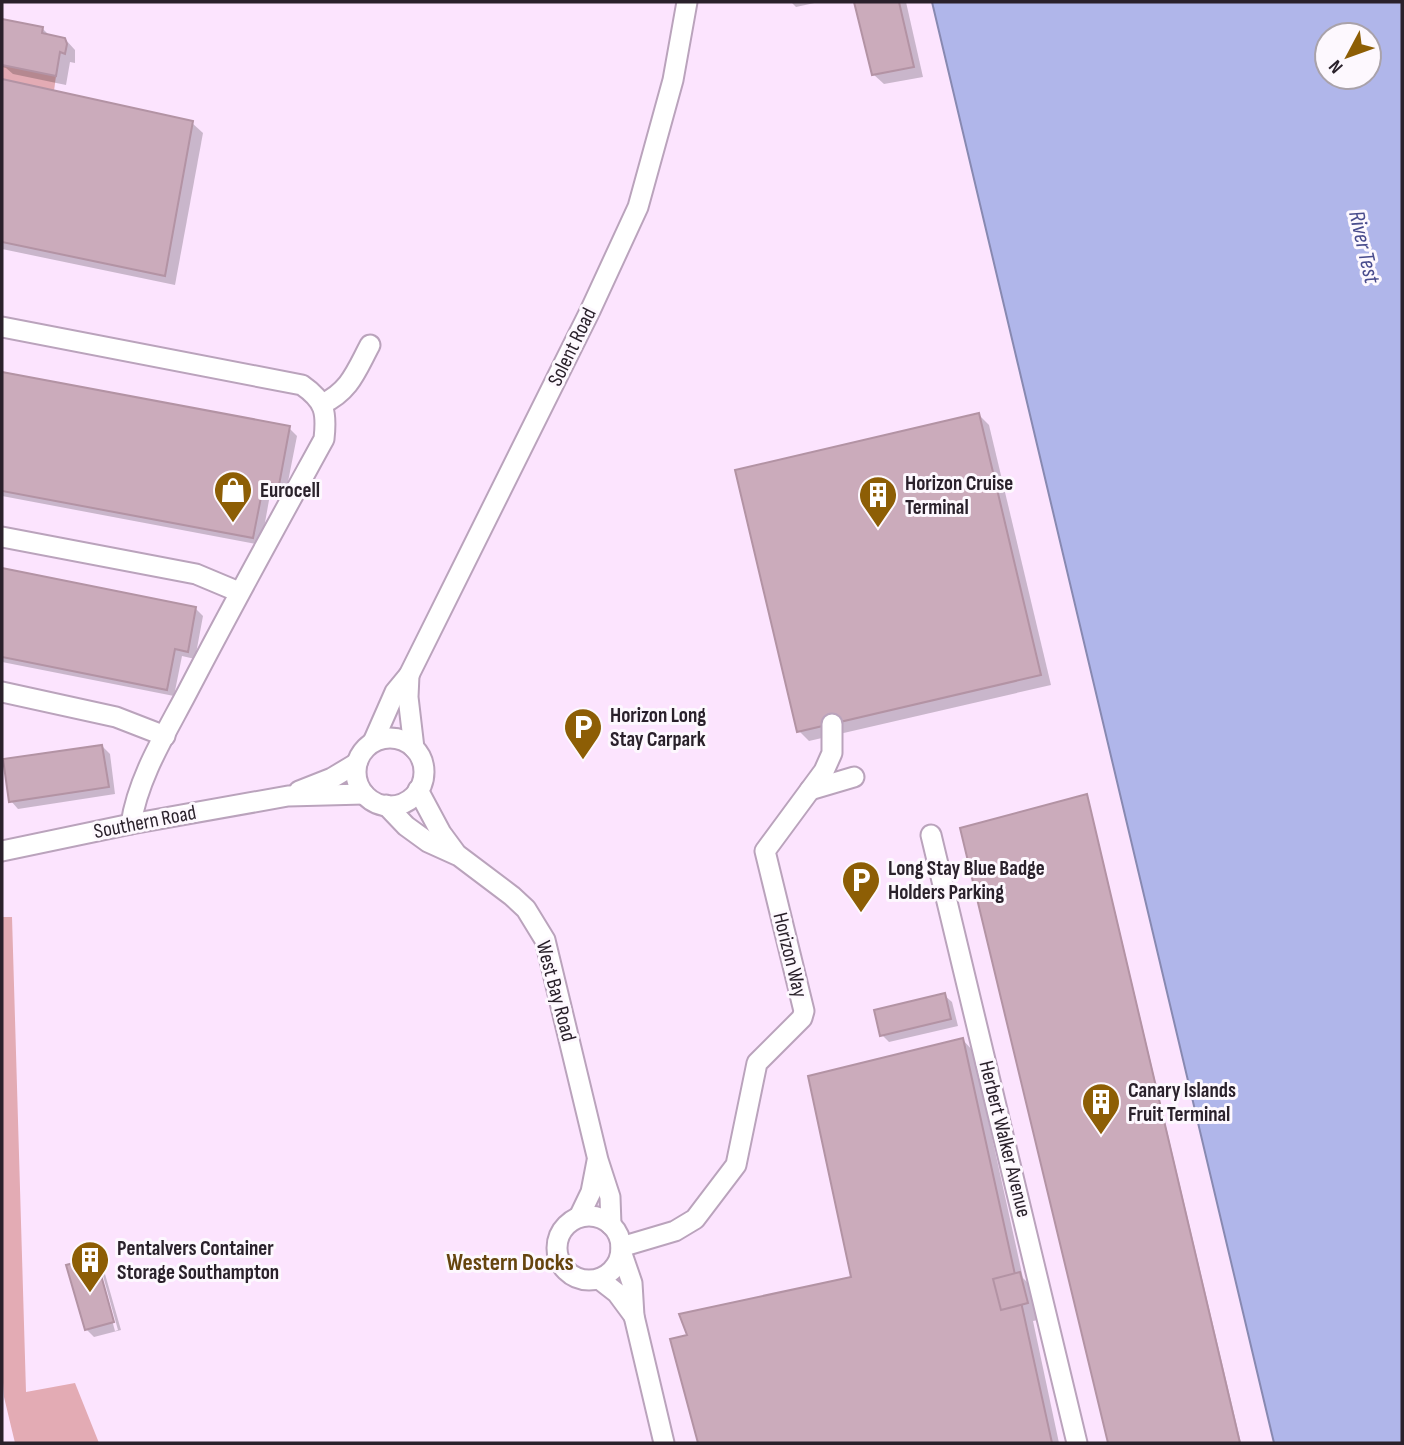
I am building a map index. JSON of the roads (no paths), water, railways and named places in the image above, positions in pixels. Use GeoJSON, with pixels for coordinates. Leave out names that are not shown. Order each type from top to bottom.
{"type":"FeatureCollection","features":[{"type":"Feature","properties":{"kind":"street","name":"Solent Road"},"geometry":{"type":"LineString","coordinates":[[373,742],[395,692],[409,674],[590,310],[638,207],[673,80],[687,2]]}},
{"type":"Feature","properties":{"kind":"street"},"geometry":{"type":"LineString","coordinates":[[2,327],[302,385],[314,393],[322,404],[326,421],[324,439],[239,592],[165,736],[134,802],[131,824]]}},
{"type":"Feature","properties":{"kind":"street"},"geometry":{"type":"LineString","coordinates":[[322,404],[337,397],[350,383],[370,345]]}},
{"type":"Feature","properties":{"kind":"street"},"geometry":{"type":"LineString","coordinates":[[2,537],[196,574],[239,592]]}},
{"type":"Feature","properties":{"kind":"street","name":"Solent Road"},"geometry":{"type":"LineString","coordinates":[[409,674],[408,697],[414,748]]}},
{"type":"Feature","properties":{"kind":"street"},"geometry":{"type":"LineString","coordinates":[[2,692],[116,717],[165,736]]}},
{"type":"Feature","properties":{"kind":"street","name":"Horizon Way"},"geometry":{"type":"LineString","coordinates":[[621,1249],[675,1231],[695,1219],[736,1165],[757,1063],[802,1018],[804,1011],[765,851],[824,771],[832,753],[832,724]]}},
{"type":"Feature","properties":{"kind":"street"},"geometry":{"type":"LineString","coordinates":[[394,738],[414,748],[420,757],[424,768],[423,780],[418,790],[404,802],[386,805],[378,803],[364,794],[359,785],[357,763],[373,742],[394,738]]}},
{"type":"Feature","properties":{"kind":"street","name":"Southern Road"},"geometry":{"type":"LineString","coordinates":[[288,796],[332,778],[357,763]]}},
{"type":"Feature","properties":{"kind":"street"},"geometry":{"type":"LineString","coordinates":[[810,790],[854,777]]}},
{"type":"Feature","properties":{"kind":"street","name":"West Bay Road"},"geometry":{"type":"LineString","coordinates":[[418,790],[440,833],[458,856]]}},
{"type":"Feature","properties":{"kind":"street","name":"Southern Road"},"geometry":{"type":"LineString","coordinates":[[2,851],[131,824],[288,796],[364,794]]}},
{"type":"Feature","properties":{"kind":"street","name":"West Bay Road"},"geometry":{"type":"LineString","coordinates":[[386,805],[406,826],[428,842],[458,856],[526,909],[545,940],[598,1160],[610,1197],[611,1225]]}},
{"type":"Feature","properties":{"kind":"street","name":"Herbert Walker Avenue"},"geometry":{"type":"LineString","coordinates":[[931,835],[1077,1443]]}},
{"type":"Feature","properties":{"kind":"street","name":"West Bay Road"},"geometry":{"type":"LineString","coordinates":[[579,1217],[591,1192],[598,1160]]}},
{"type":"Feature","properties":{"kind":"street"},"geometry":{"type":"LineString","coordinates":[[621,1249],[614,1268],[599,1279],[585,1281],[572,1276],[557,1257],[558,1239],[562,1229],[579,1217],[596,1217],[611,1225],[620,1239],[632,1283],[634,1316],[664,1443]]}},
{"type":"Feature","properties":{"kind":"street"},"geometry":{"type":"LineString","coordinates":[[599,1279],[617,1293],[634,1316]]}},
{"type":"Feature","properties":{"kind":"water","name":"River Test"},"geometry":{"type":"Polygon","coordinates":[[[932,2],[1402,2],[1402,1443],[1274,1443],[932,2]]]}},
{"type":"Feature","properties":{"kind":"place","name":"Eurocell"},"geometry":{"type":"Point","coordinates":[233,524]}},
{"type":"Feature","properties":{"kind":"place","name":"Horizon Cruise Terminal"},"geometry":{"type":"Point","coordinates":[878,529]}},
{"type":"Feature","properties":{"kind":"place","name":"Horizon Long Stay Carpark"},"geometry":{"type":"Point","coordinates":[583,761]}},
{"type":"Feature","properties":{"kind":"place","name":"Long Stay Blue Badge Holders Parking"},"geometry":{"type":"Point","coordinates":[861,914]}},
{"type":"Feature","properties":{"kind":"place","name":"Canary Islands Fruit Terminal"},"geometry":{"type":"Point","coordinates":[1101,1136]}},
{"type":"Feature","properties":{"kind":"place","name":"Pentalvers Container Storage Southampton"},"geometry":{"type":"Point","coordinates":[90,1294]}},
{"type":"Feature","properties":{"kind":"district","name":"Western Docks"},"geometry":{"type":"Point","coordinates":[510,1262]}}]}
